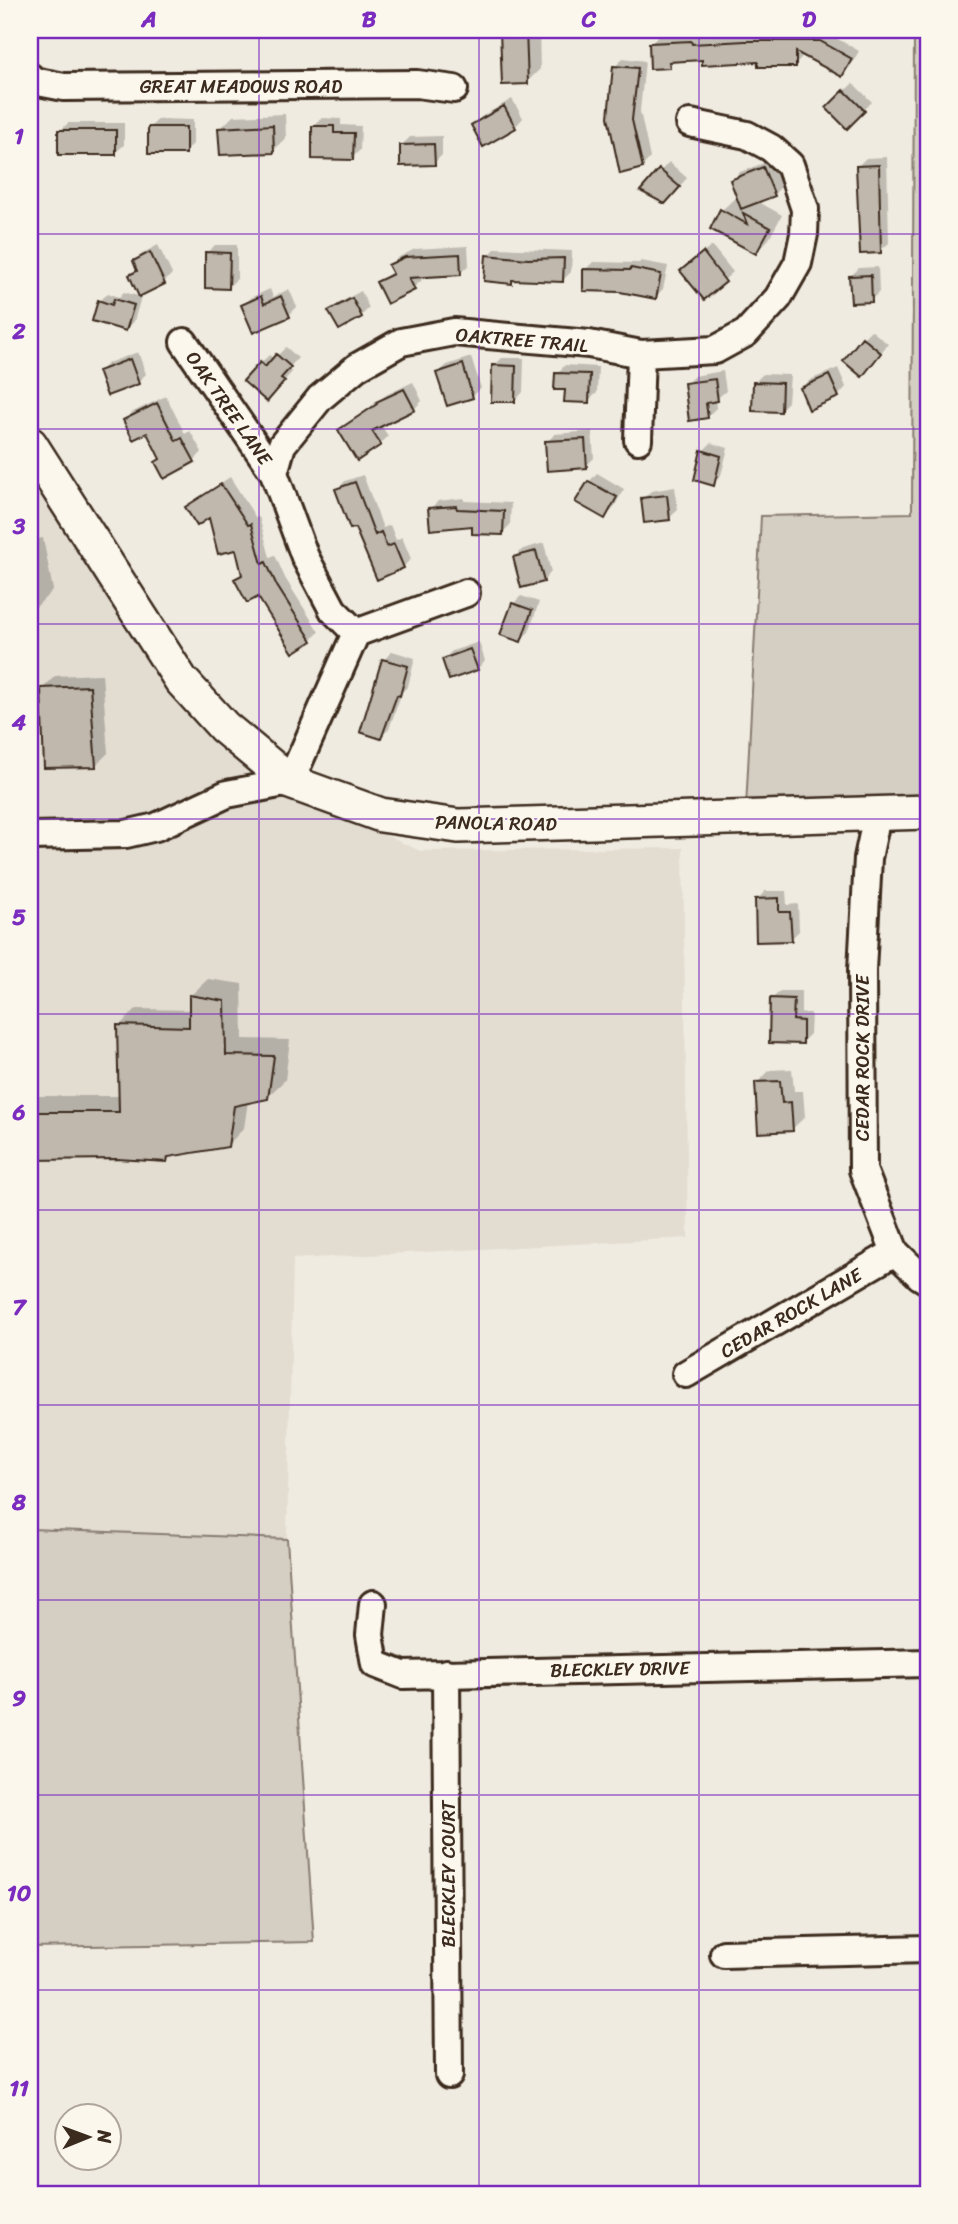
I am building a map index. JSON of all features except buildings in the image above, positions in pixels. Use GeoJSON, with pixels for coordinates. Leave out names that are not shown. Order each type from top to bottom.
{"type":"FeatureCollection","features":[{"type":"Feature","properties":{"kind":"main road","name":"PANOLA ROAD"},"geometry":{"type":"LineString","coordinates":[[30,444],[181,680],[225,727],[290,782],[381,815],[458,826],[877,816],[928,812]]}},
{"type":"Feature","properties":{"kind":"street","name":"GREAT MEADOWS ROAD"},"geometry":{"type":"LineString","coordinates":[[30,77],[33,81],[64,87],[418,84],[454,89]]}},
{"type":"Feature","properties":{"kind":"street","name":"OAKTREE TRAIL"},"geometry":{"type":"LineString","coordinates":[[274,473],[282,445],[320,398],[357,367],[401,342],[454,332],[589,344],[641,354],[715,350],[746,333],[778,298],[797,263],[804,234],[805,209],[790,165],[771,148],[747,135],[690,123]]}},
{"type":"Feature","properties":{"kind":"street","name":"OAK TREE LANE"},"geometry":{"type":"LineString","coordinates":[[184,342],[274,473]]}},
{"type":"Feature","properties":{"kind":"street"},"geometry":{"type":"LineString","coordinates":[[638,440],[641,354]]}},
{"type":"Feature","properties":{"kind":"street"},"geometry":{"type":"LineString","coordinates":[[274,473],[293,528],[311,568],[333,610],[356,633]]}},
{"type":"Feature","properties":{"kind":"street"},"geometry":{"type":"LineString","coordinates":[[30,836],[127,834],[156,827],[227,794],[290,782],[356,633],[466,593]]}},
{"type":"Feature","properties":{"kind":"street"},"geometry":{"type":"LineString","coordinates":[[227,794],[246,768],[249,748]]}},
{"type":"Feature","properties":{"kind":"street","name":"CEDAR ROCK DRIVE"},"geometry":{"type":"LineString","coordinates":[[877,816],[868,858],[862,970],[863,1170],[895,1251],[928,1281]]}},
{"type":"Feature","properties":{"kind":"street","name":"CEDAR ROCK LANE"},"geometry":{"type":"LineString","coordinates":[[686,1374],[895,1251]]}},
{"type":"Feature","properties":{"kind":"street","name":"BLECKLEY DRIVE"},"geometry":{"type":"LineString","coordinates":[[373,1604],[370,1635],[375,1664],[403,1675],[928,1663]]}},
{"type":"Feature","properties":{"kind":"street","name":"BLECKLEY COURT"},"geometry":{"type":"LineString","coordinates":[[446,1673],[449,2075]]}},
{"type":"Feature","properties":{"kind":"street"},"geometry":{"type":"LineString","coordinates":[[724,1954],[928,1949]]}},
{"type":"Feature","properties":{"kind":"shaded area"},"geometry":{"type":"Polygon","coordinates":[[[914,30],[928,30],[928,809],[746,808],[761,516],[912,513],[914,30]]]}},
{"type":"Feature","properties":{"kind":"shaded area"},"geometry":{"type":"Polygon","coordinates":[[[30,455],[100,588],[140,637],[297,794],[420,851],[683,848],[688,1238],[293,1259],[287,1539],[30,1529],[30,455]]]}},
{"type":"Feature","properties":{"kind":"shaded area"},"geometry":{"type":"Polygon","coordinates":[[[30,1529],[287,1539],[314,1942],[30,1947],[30,1529]]]}}]}
